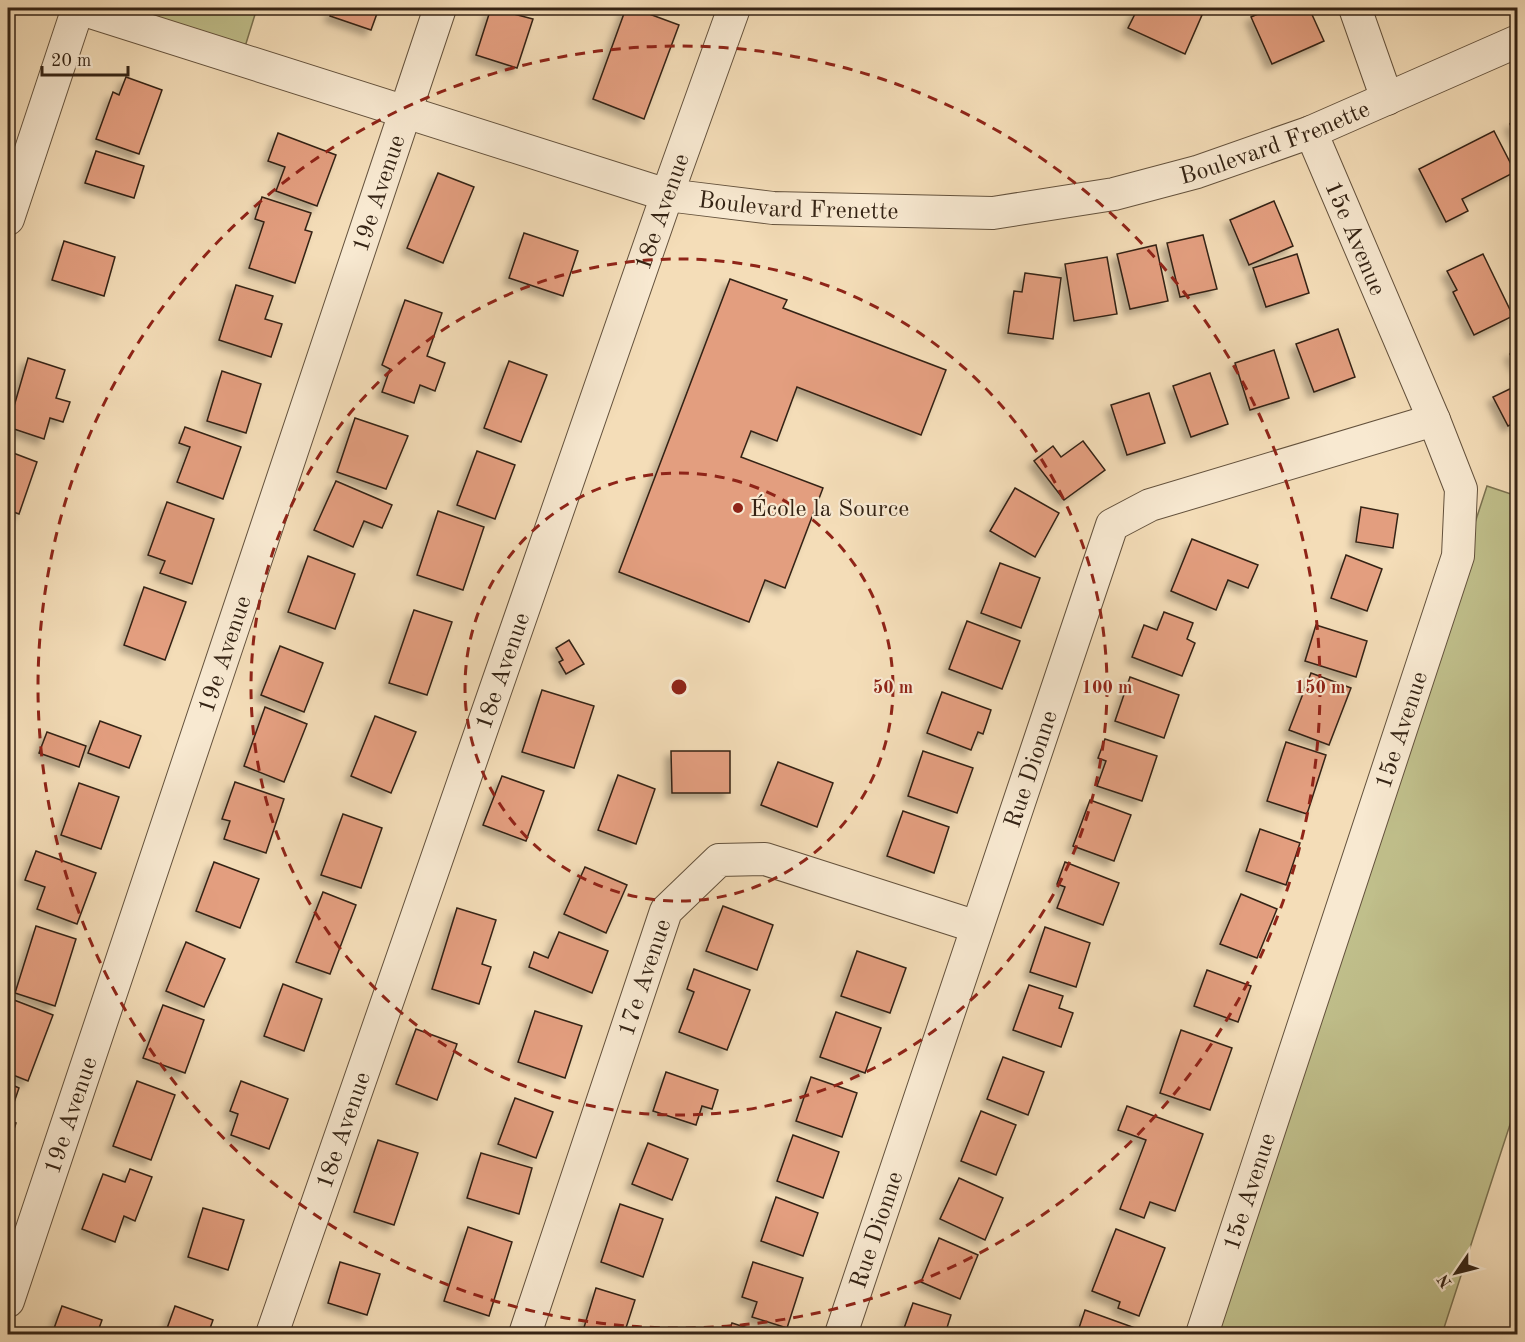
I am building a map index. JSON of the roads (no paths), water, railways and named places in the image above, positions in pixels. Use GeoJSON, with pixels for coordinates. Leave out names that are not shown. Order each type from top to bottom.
{"type":"FeatureCollection","features":[{"type":"Feature","properties":{"kind":"street","name":"Boulevard Frenette"},"geometry":{"type":"LineString","coordinates":[[78,8],[407,110],[667,195],[773,208],[993,213],[1114,194],[1197,172],[1311,132],[1518,42]]}},
{"type":"Feature","properties":{"kind":"street"},"geometry":{"type":"LineString","coordinates":[[8,219],[78,8]]}},
{"type":"Feature","properties":{"kind":"street","name":"19e Avenue"},"geometry":{"type":"LineString","coordinates":[[8,1301],[440,8]]}},
{"type":"Feature","properties":{"kind":"street","name":"18e Avenue"},"geometry":{"type":"LineString","coordinates":[[272,1335],[734,8]]}},
{"type":"Feature","properties":{"kind":"street"},"geometry":{"type":"LineString","coordinates":[[1355,8],[1387,99]]}},
{"type":"Feature","properties":{"kind":"street","name":"15e Avenue"},"geometry":{"type":"LineString","coordinates":[[1202,1335],[1458,556],[1461,489],[1434,420],[1311,132]]}},
{"type":"Feature","properties":{"kind":"street","name":"Rue Dionne"},"geometry":{"type":"LineString","coordinates":[[841,1335],[1112,525],[1150,505],[1434,420]]}},
{"type":"Feature","properties":{"kind":"street","name":"17e Avenue"},"geometry":{"type":"LineString","coordinates":[[525,1335],[666,911],[719,860],[765,859],[977,927]]}},
{"type":"Feature","properties":{"kind":"place","name":"École la Source"},"geometry":{"type":"Point","coordinates":[738,508]}}]}
